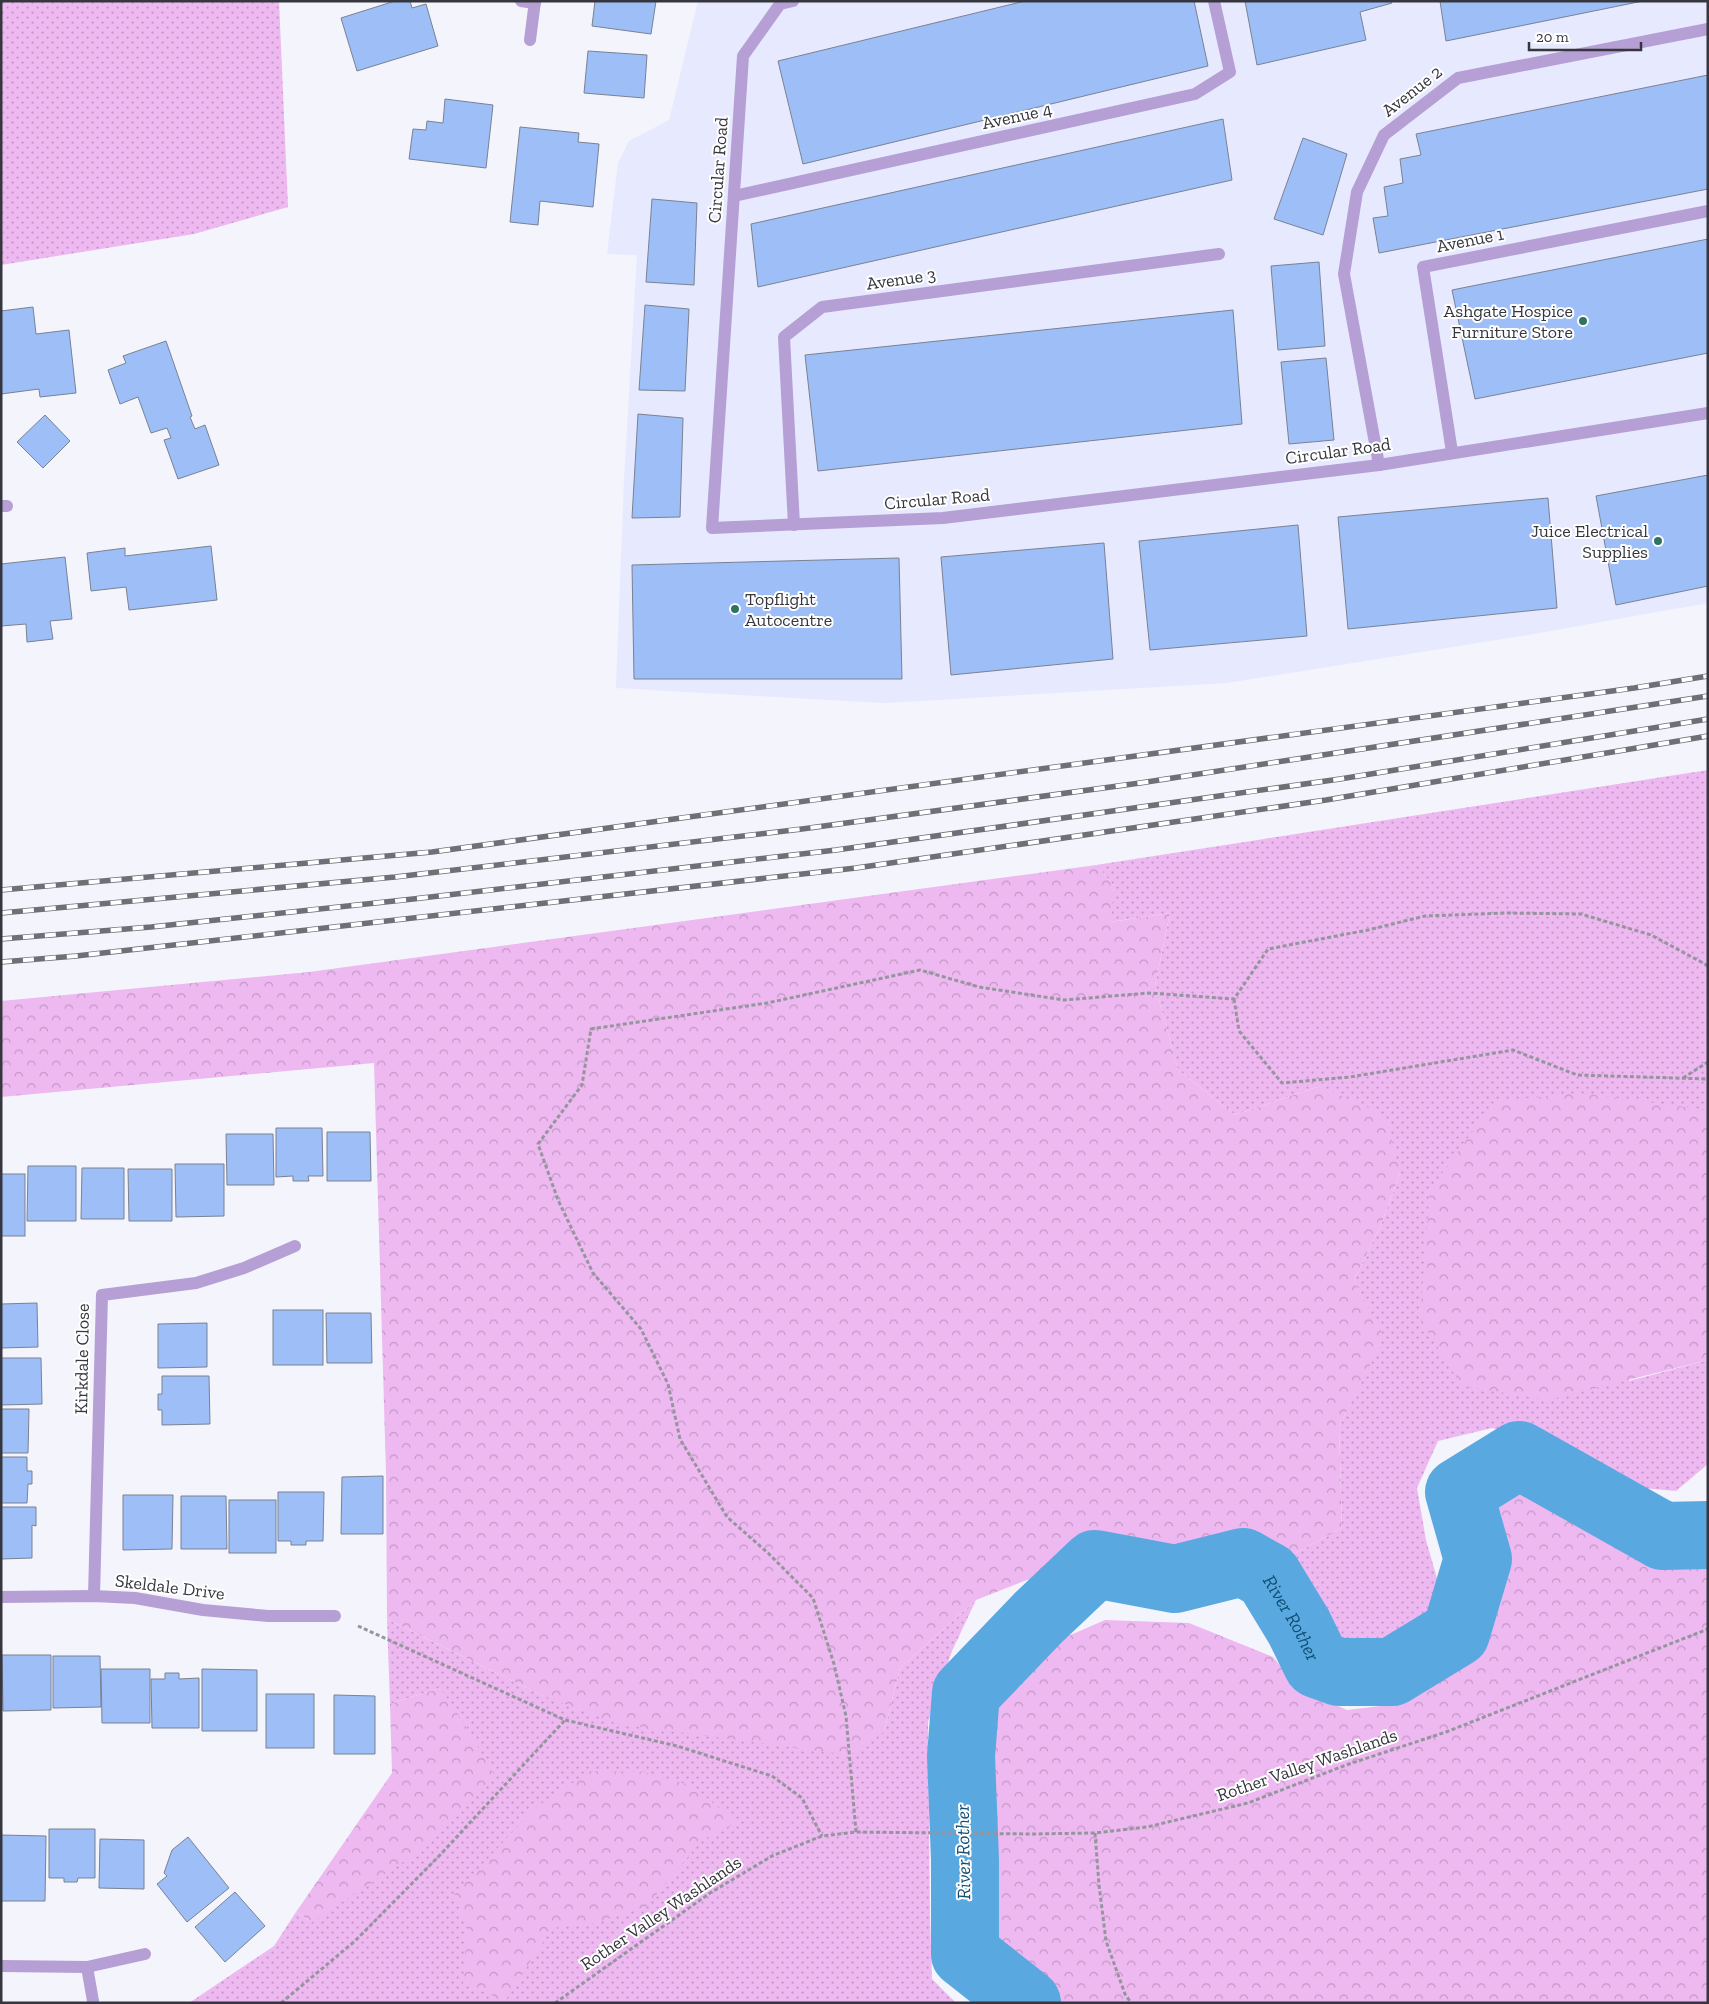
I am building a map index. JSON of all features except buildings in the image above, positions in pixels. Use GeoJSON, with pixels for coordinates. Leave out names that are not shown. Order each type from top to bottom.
{"type":"FeatureCollection","features":[{"type":"Feature","properties":{"kind":"street"},"geometry":{"type":"LineString","coordinates":[[521,1],[535,2],[530,40]]}},
{"type":"Feature","properties":{"kind":"street","name":"Circular Road"},"geometry":{"type":"LineString","coordinates":[[793,1],[780,4],[744,56],[712,528],[943,518],[1379,464],[1708,413]]}},
{"type":"Feature","properties":{"kind":"street","name":"Avenue 4"},"geometry":{"type":"LineString","coordinates":[[734,196],[1195,94],[1230,72],[1214,1]]}},
{"type":"Feature","properties":{"kind":"street","name":"Avenue 2"},"geometry":{"type":"LineString","coordinates":[[1379,464],[1344,274],[1357,192],[1384,135],[1458,78],[1708,29]]}},
{"type":"Feature","properties":{"kind":"street","name":"Avenue 1"},"geometry":{"type":"LineString","coordinates":[[1452,452],[1423,267],[1708,211]]}},
{"type":"Feature","properties":{"kind":"street","name":"Avenue 3"},"geometry":{"type":"LineString","coordinates":[[794,525],[784,337],[822,307],[1219,254]]}},
{"type":"Feature","properties":{"kind":"street","name":"Kirkdale Close"},"geometry":{"type":"LineString","coordinates":[[94,1596],[102,1295],[196,1283],[244,1268],[295,1246]]}},
{"type":"Feature","properties":{"kind":"street","name":"Skeldale Drive"},"geometry":{"type":"LineString","coordinates":[[1,1597],[94,1596],[135,1598],[203,1610],[258,1615],[335,1616]]}},
{"type":"Feature","properties":{"kind":"street"},"geometry":{"type":"LineString","coordinates":[[1,1966],[87,1967],[145,1954]]}},
{"type":"Feature","properties":{"kind":"street"},"geometry":{"type":"LineString","coordinates":[[87,1967],[93,2001]]}},
{"type":"Feature","properties":{"kind":"path"},"geometry":{"type":"LineString","coordinates":[[1708,967],[1651,935],[1581,914],[1507,913],[1425,916],[1368,930],[1268,949],[1234,1000],[1239,1031],[1282,1083],[1350,1077],[1513,1050],[1577,1075],[1708,1078]]}},
{"type":"Feature","properties":{"kind":"path"},"geometry":{"type":"LineString","coordinates":[[856,1832],[846,1716],[834,1664],[813,1598],[768,1553],[727,1517],[680,1439],[668,1384],[641,1329],[593,1273],[558,1200],[538,1144],[582,1085],[591,1029],[767,1003],[920,970],[979,987],[1064,1000],[1149,994],[1234,1000]]}},
{"type":"Feature","properties":{"kind":"path"},"geometry":{"type":"LineString","coordinates":[[1683,1078],[1708,1062]]}},
{"type":"Feature","properties":{"kind":"path"},"geometry":{"type":"LineString","coordinates":[[335,1616],[566,1720],[677,1746],[772,1776],[802,1798],[822,1836]]}},
{"type":"Feature","properties":{"kind":"path","name":"Rother Valley Washlands"},"geometry":{"type":"LineString","coordinates":[[555,2003],[710,1893],[772,1856],[822,1836],[856,1832],[1095,1833],[1147,1827],[1248,1803],[1346,1764],[1446,1732],[1708,1629]]}},
{"type":"Feature","properties":{"kind":"path"},"geometry":{"type":"LineString","coordinates":[[281,2003],[355,1942],[440,1855],[566,1720]]}},
{"type":"Feature","properties":{"kind":"path"},"geometry":{"type":"LineString","coordinates":[[1095,1833],[1106,1941],[1125,1994],[1131,2003]]}},
{"type":"Feature","properties":{"kind":"shaded area"},"geometry":{"type":"Polygon","coordinates":[[[698,1],[1708,1],[1708,603],[1528,635],[1227,683],[885,703],[616,688],[624,479],[637,255],[607,254],[618,163],[629,141],[669,120],[698,1]]]}},
{"type":"Feature","properties":{"kind":"green space"},"geometry":{"type":"Polygon","coordinates":[[[1,1],[279,1],[288,207],[194,234],[1,265],[1,1]]]}},
{"type":"Feature","properties":{"kind":"green space"},"geometry":{"type":"Polygon","coordinates":[[[1708,770],[1708,1110],[1629,1381],[1708,1360],[1708,1464],[1676,1491],[1630,1487],[1545,1444],[1492,1428],[1438,1441],[1417,1488],[1426,1540],[1440,1589],[1430,1621],[1378,1642],[1340,1640],[1300,1602],[1283,1560],[1342,1528],[1339,1427],[1383,1337],[1354,1280],[1381,1225],[1400,1173],[1320,1086],[1235,1115],[1178,1070],[1155,986],[1170,913],[1110,922],[1114,886],[1096,865],[1708,770]]]}},
{"type":"Feature","properties":{"kind":"green space"},"geometry":{"type":"Polygon","coordinates":[[[1096,865],[1114,886],[1111,922],[1170,913],[1155,986],[1178,1070],[1235,1115],[1320,1086],[1386,1116],[1400,1173],[1381,1225],[1354,1280],[1384,1337],[1339,1427],[1342,1528],[1283,1560],[1198,1558],[1140,1560],[1096,1553],[976,1600],[900,1668],[884,1732],[850,1755],[618,1724],[541,1695],[387,1619],[386,1473],[374,1063],[1,1097],[1,1001],[309,972],[1096,865]]]}},
{"type":"Feature","properties":{"kind":"green space"},"geometry":{"type":"Polygon","coordinates":[[[1579,1093],[1708,1110],[1708,1360],[1548,1400],[1462,1386],[1420,1319],[1430,1190],[1494,1102],[1579,1093]]]}},
{"type":"Feature","properties":{"kind":"green space"},"geometry":{"type":"Polygon","coordinates":[[[1511,1492],[1547,1502],[1588,1532],[1678,1559],[1708,1564],[1708,2003],[1043,2003],[985,1951],[984,1806],[989,1705],[1034,1651],[1105,1620],[1189,1623],[1273,1657],[1299,1689],[1347,1710],[1389,1705],[1472,1645],[1494,1569],[1483,1513],[1488,1503],[1511,1492]]]}},
{"type":"Feature","properties":{"kind":"green space"},"geometry":{"type":"Polygon","coordinates":[[[976,1600],[952,1651],[928,1722],[932,1979],[956,2003],[189,2003],[274,1946],[296,1912],[312,1922],[440,1688],[390,1704],[387,1619],[541,1695],[884,1732],[900,1668],[976,1600]]]}},
{"type":"Feature","properties":{"kind":"green space"},"geometry":{"type":"Polygon","coordinates":[[[440,1688],[464,1723],[494,1775],[430,1844],[312,1922],[296,1912],[392,1773],[390,1704],[440,1688]]]}},
{"type":"Feature","properties":{"kind":"green space"},"geometry":{"type":"Polygon","coordinates":[[[591,1771],[644,1772],[693,1786],[736,1823],[702,1840],[646,1907],[595,1923],[552,1928],[505,2001],[463,1983],[467,1927],[454,1895],[535,1808],[591,1771]]]}},
{"type":"Feature","properties":{"kind":"waterway","name":"River Rother"},"geometry":{"type":"LineString","coordinates":[[1027,2003],[965,1954],[965,1860],[961,1756],[966,1693],[1039,1617],[1095,1564],[1175,1579],[1243,1562],[1268,1576],[1299,1627],[1317,1664],[1339,1672],[1392,1672],[1456,1633],[1478,1559],[1459,1492],[1519,1455],[1663,1536],[1708,1535]]}},
{"type":"Feature","properties":{"kind":"railway"},"geometry":{"type":"LineString","coordinates":[[1,890],[432,852],[1634,688],[1708,676]]}},
{"type":"Feature","properties":{"kind":"railway"},"geometry":{"type":"LineString","coordinates":[[1,913],[395,877],[802,829],[1140,783],[1708,696]]}},
{"type":"Feature","properties":{"kind":"railway"},"geometry":{"type":"LineString","coordinates":[[1,939],[151,927],[836,850],[1340,779],[1708,719]]}},
{"type":"Feature","properties":{"kind":"railway"},"geometry":{"type":"LineString","coordinates":[[1,962],[76,956],[856,868],[1326,800],[1708,736]]}},
{"type":"Feature","properties":{"kind":"place","name":"Ashgate Hospice Furniture Store"},"geometry":{"type":"Point","coordinates":[1583,321]}},
{"type":"Feature","properties":{"kind":"place","name":"Juice Electrical Supplies"},"geometry":{"type":"Point","coordinates":[1658,541]}},
{"type":"Feature","properties":{"kind":"place","name":"Topflight Autocentre"},"geometry":{"type":"Point","coordinates":[735,609]}}]}
